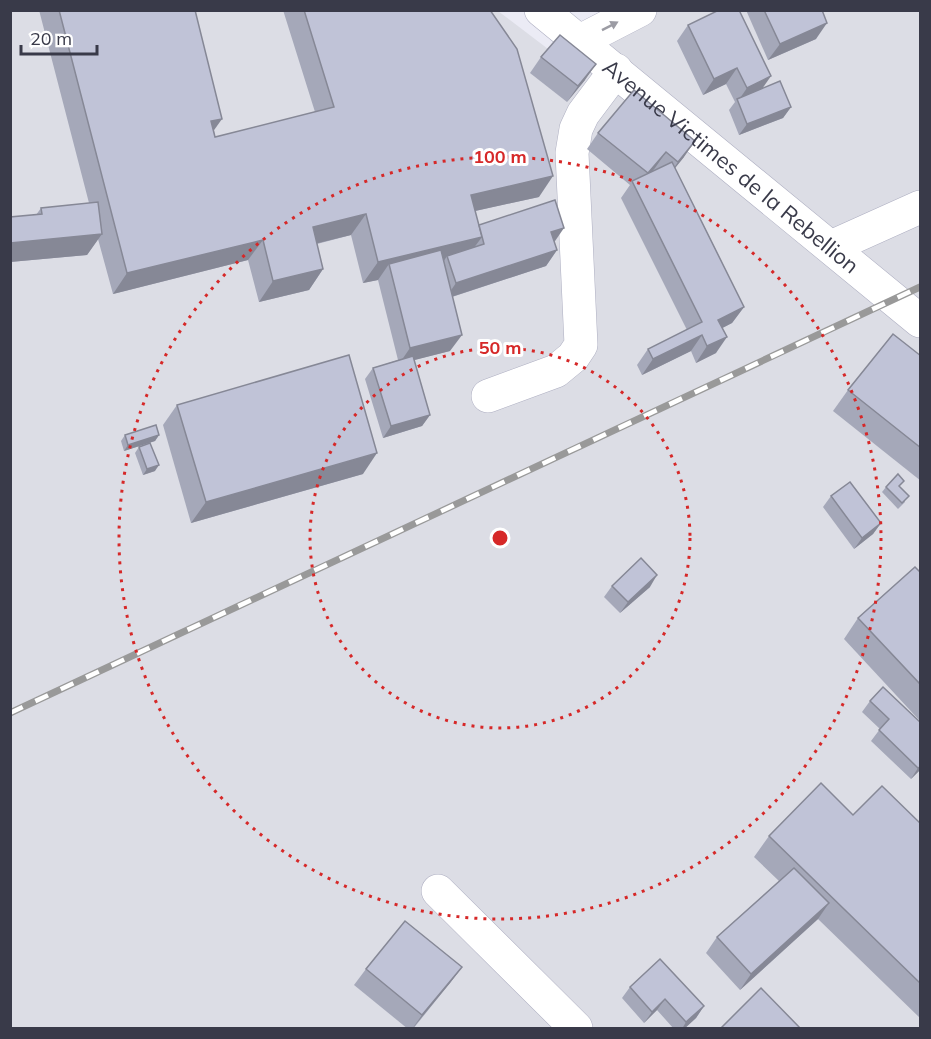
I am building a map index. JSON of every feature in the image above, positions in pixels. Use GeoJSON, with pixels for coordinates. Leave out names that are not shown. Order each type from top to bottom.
{"type":"FeatureCollection","features":[{"type":"Feature","properties":{"kind":"street","name":"Avenue Victimes de la Rebellion"},"geometry":{"type":"LineString","coordinates":[[542,10],[921,321]]}},
{"type":"Feature","properties":{"kind":"street"},"geometry":{"type":"LineString","coordinates":[[580,41],[640,10]]}},
{"type":"Feature","properties":{"kind":"street"},"geometry":{"type":"LineString","coordinates":[[488,396],[556,371],[573,357],[581,345],[572,153],[576,129],[583,114],[616,70]]}},
{"type":"Feature","properties":{"kind":"street"},"geometry":{"type":"LineString","coordinates":[[831,247],[921,207]]}},
{"type":"Feature","properties":{"kind":"street"},"geometry":{"type":"LineString","coordinates":[[438,891],[576,1029]]}},
{"type":"Feature","properties":{"kind":"shaded area"},"geometry":{"type":"Polygon","coordinates":[[[10,11],[498,11],[552,52],[642,11],[920,11],[920,1028],[11,1028],[10,11]]]}},
{"type":"Feature","properties":{"kind":"building"},"geometry":{"type":"Polygon","coordinates":[[[59,10],[195,10],[222,119],[211,121],[215,137],[334,107],[304,10],[490,10],[517,49],[553,176],[471,195],[482,237],[378,262],[366,214],[313,227],[323,269],[273,281],[263,240],[127,273],[59,10]]]}},
{"type":"Feature","properties":{"kind":"building"},"geometry":{"type":"Polygon","coordinates":[[[719,10],[739,10],[771,76],[747,88],[737,68],[714,79],[688,25],[719,10]]]}},
{"type":"Feature","properties":{"kind":"building"},"geometry":{"type":"Polygon","coordinates":[[[764,10],[822,10],[827,23],[780,44],[764,10]]]}},
{"type":"Feature","properties":{"kind":"building"},"geometry":{"type":"Polygon","coordinates":[[[560,35],[596,64],[578,86],[541,57],[560,35]]]}},
{"type":"Feature","properties":{"kind":"building"},"geometry":{"type":"Polygon","coordinates":[[[780,81],[791,107],[747,124],[737,99],[780,81]]]}},
{"type":"Feature","properties":{"kind":"building"},"geometry":{"type":"Polygon","coordinates":[[[634,90],[695,141],[678,162],[666,152],[648,173],[598,133],[634,90]]]}},
{"type":"Feature","properties":{"kind":"building"},"geometry":{"type":"Polygon","coordinates":[[[672,162],[744,307],[718,320],[727,337],[707,346],[702,335],[653,359],[648,349],[702,322],[632,181],[672,162]]]}},
{"type":"Feature","properties":{"kind":"building"},"geometry":{"type":"Polygon","coordinates":[[[555,200],[564,228],[551,232],[557,250],[456,283],[447,256],[484,244],[479,225],[555,200]]]}},
{"type":"Feature","properties":{"kind":"building"},"geometry":{"type":"Polygon","coordinates":[[[98,202],[102,234],[10,243],[10,217],[42,214],[41,208],[98,202]]]}},
{"type":"Feature","properties":{"kind":"building"},"geometry":{"type":"Polygon","coordinates":[[[441,250],[462,335],[410,348],[389,264],[441,250]]]}},
{"type":"Feature","properties":{"kind":"building"},"geometry":{"type":"Polygon","coordinates":[[[893,334],[921,356],[921,448],[848,390],[893,334]]]}},
{"type":"Feature","properties":{"kind":"building"},"geometry":{"type":"Polygon","coordinates":[[[349,355],[377,453],[206,502],[177,405],[349,355]]]}},
{"type":"Feature","properties":{"kind":"building"},"geometry":{"type":"Polygon","coordinates":[[[413,356],[430,415],[391,426],[373,368],[413,356]]]}},
{"type":"Feature","properties":{"kind":"building"},"geometry":{"type":"Polygon","coordinates":[[[156,425],[159,435],[128,445],[125,435],[156,425]]]}},
{"type":"Feature","properties":{"kind":"building"},"geometry":{"type":"Polygon","coordinates":[[[150,443],[159,465],[147,469],[139,447],[150,443]]]}},
{"type":"Feature","properties":{"kind":"building"},"geometry":{"type":"Polygon","coordinates":[[[898,474],[904,481],[899,486],[909,496],[902,503],[886,487],[898,474]]]}},
{"type":"Feature","properties":{"kind":"building"},"geometry":{"type":"Polygon","coordinates":[[[850,482],[881,523],[862,538],[831,496],[850,482]]]}},
{"type":"Feature","properties":{"kind":"building"},"geometry":{"type":"Polygon","coordinates":[[[641,558],[657,575],[628,602],[612,586],[641,558]]]}},
{"type":"Feature","properties":{"kind":"building"},"geometry":{"type":"Polygon","coordinates":[[[915,567],[921,573],[921,685],[858,618],[915,567]]]}},
{"type":"Feature","properties":{"kind":"building"},"geometry":{"type":"Polygon","coordinates":[[[883,687],[921,723],[921,766],[918,768],[879,730],[889,719],[870,701],[883,687]]]}},
{"type":"Feature","properties":{"kind":"building"},"geometry":{"type":"Polygon","coordinates":[[[821,783],[853,815],[882,786],[921,824],[921,984],[769,836],[821,783]]]}},
{"type":"Feature","properties":{"kind":"building"},"geometry":{"type":"Polygon","coordinates":[[[794,868],[829,903],[751,974],[717,937],[794,868]]]}},
{"type":"Feature","properties":{"kind":"building"},"geometry":{"type":"Polygon","coordinates":[[[405,921],[462,967],[422,1015],[366,969],[405,921]]]}},
{"type":"Feature","properties":{"kind":"building"},"geometry":{"type":"Polygon","coordinates":[[[660,959],[704,1006],[686,1022],[665,999],[652,1012],[630,987],[660,959]]]}},
{"type":"Feature","properties":{"kind":"building"},"geometry":{"type":"Polygon","coordinates":[[[761,988],[801,1029],[720,1029],[761,988]]]}},
{"type":"Feature","properties":{"kind":"railway"},"geometry":{"type":"LineString","coordinates":[[10,713],[920,287]]}}]}
